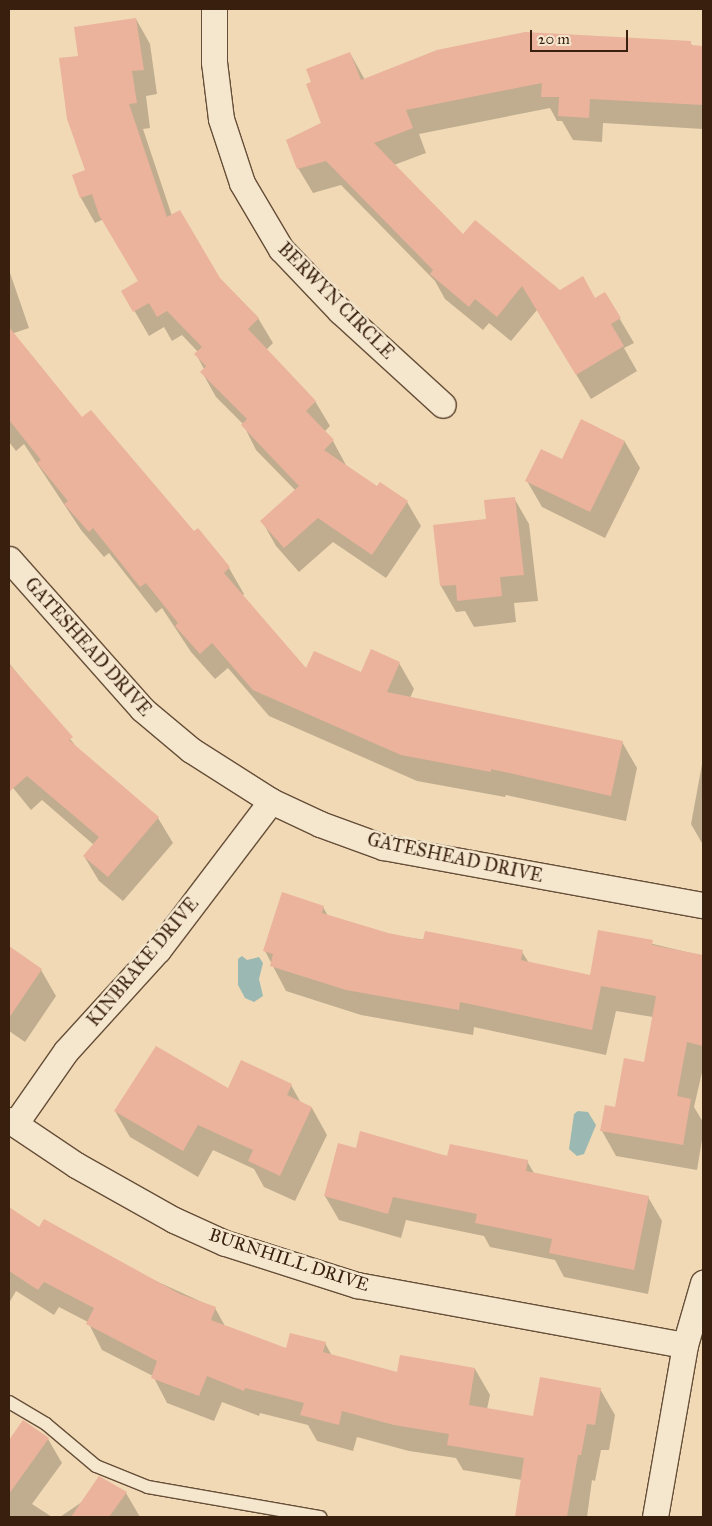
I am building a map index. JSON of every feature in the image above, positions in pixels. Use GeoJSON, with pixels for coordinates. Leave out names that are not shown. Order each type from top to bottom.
{"type":"FeatureCollection","features":[{"type":"Feature","properties":{"kind":"street","name":"BERWYN CIRCLE"},"geometry":{"type":"LineString","coordinates":[[214,9],[214,62],[221,119],[242,183],[282,250],[340,310],[443,405]]}},
{"type":"Feature","properties":{"kind":"street","name":"GATESHEAD DRIVE"},"geometry":{"type":"LineString","coordinates":[[9,559],[142,709],[191,750],[271,801],[320,824],[383,847],[703,905]]}},
{"type":"Feature","properties":{"kind":"street","name":"KINBRAKE DRIVE"},"geometry":{"type":"LineString","coordinates":[[12,1122],[66,1052],[158,950],[271,801]]}},
{"type":"Feature","properties":{"kind":"street","name":"BURNHILL DRIVE"},"geometry":{"type":"LineString","coordinates":[[12,1122],[76,1165],[174,1220],[225,1242],[357,1285],[685,1345]]}},
{"type":"Feature","properties":{"kind":"street"},"geometry":{"type":"LineString","coordinates":[[656,1517],[685,1345],[703,1283]]}},
{"type":"Feature","properties":{"kind":"lane"},"geometry":{"type":"LineString","coordinates":[[9,1402],[46,1424],[96,1466],[148,1487],[320,1517]]}},
{"type":"Feature","properties":{"kind":"water"},"geometry":{"type":"Polygon","coordinates":[[[242,956],[247,960],[259,957],[263,963],[259,979],[263,996],[254,1002],[245,998],[238,985],[238,959],[242,956]]]}},
{"type":"Feature","properties":{"kind":"water"},"geometry":{"type":"Polygon","coordinates":[[[578,1111],[588,1112],[596,1125],[584,1154],[577,1156],[569,1149],[574,1114],[578,1111]]]}},
{"type":"Feature","properties":{"kind":"building"},"geometry":{"type":"Polygon","coordinates":[[[136,18],[144,70],[132,71],[137,103],[129,104],[167,217],[180,210],[220,278],[259,318],[248,329],[316,401],[306,411],[334,440],[324,450],[377,486],[380,482],[408,501],[372,555],[318,518],[284,548],[260,521],[299,486],[241,425],[247,419],[200,372],[206,366],[194,354],[202,347],[167,311],[157,317],[149,303],[133,312],[121,291],[138,281],[99,215],[92,194],[80,198],[72,175],[85,170],[67,119],[59,58],[78,56],[74,27],[136,18]]]}},
{"type":"Feature","properties":{"kind":"building"},"geometry":{"type":"Polygon","coordinates":[[[525,32],[691,41],[691,45],[703,46],[703,105],[590,99],[589,118],[558,116],[559,97],[541,97],[542,83],[406,110],[413,128],[374,143],[463,234],[475,220],[560,290],[583,276],[595,298],[605,292],[621,318],[611,324],[624,346],[576,375],[522,286],[497,317],[475,299],[469,307],[430,274],[433,270],[326,161],[297,169],[286,140],[321,123],[306,84],[311,82],[306,69],[350,52],[361,80],[437,50],[525,32]]]}},
{"type":"Feature","properties":{"kind":"building"},"geometry":{"type":"Polygon","coordinates":[[[9,327],[82,417],[91,410],[194,531],[198,528],[230,567],[224,573],[306,668],[314,651],[361,672],[371,649],[400,662],[387,692],[623,741],[611,796],[491,769],[491,772],[401,755],[253,690],[212,643],[200,654],[175,626],[178,623],[146,583],[140,587],[93,528],[89,532],[64,504],[68,501],[37,463],[41,460],[9,420],[9,327]]]}},
{"type":"Feature","properties":{"kind":"building"},"geometry":{"type":"Polygon","coordinates":[[[581,419],[625,441],[590,512],[525,481],[541,449],[562,459],[581,419]]]}},
{"type":"Feature","properties":{"kind":"building"},"geometry":{"type":"Polygon","coordinates":[[[515,497],[524,575],[500,577],[502,596],[457,601],[456,585],[440,586],[433,525],[486,519],[484,500],[515,497]]]}},
{"type":"Feature","properties":{"kind":"building"},"geometry":{"type":"Polygon","coordinates":[[[9,664],[73,737],[69,740],[159,817],[108,877],[83,856],[99,837],[27,776],[9,792],[9,664]]]}},
{"type":"Feature","properties":{"kind":"building"},"geometry":{"type":"Polygon","coordinates":[[[282,892],[324,906],[322,913],[388,933],[423,940],[425,931],[523,950],[521,960],[590,975],[598,930],[653,940],[652,945],[703,955],[703,1046],[687,1042],[677,1096],[691,1099],[683,1145],[600,1131],[605,1105],[615,1107],[624,1058],[644,1062],[656,996],[601,986],[592,1030],[460,1002],[459,1010],[346,990],[270,966],[273,954],[263,951],[282,892]]]}},
{"type":"Feature","properties":{"kind":"building"},"geometry":{"type":"Polygon","coordinates":[[[9,946],[42,969],[9,1018],[9,946]]]}},
{"type":"Feature","properties":{"kind":"building"},"geometry":{"type":"Polygon","coordinates":[[[156,1046],[228,1088],[241,1060],[292,1084],[287,1095],[312,1107],[280,1176],[248,1161],[253,1150],[198,1125],[183,1151],[114,1111],[156,1046]]]}},
{"type":"Feature","properties":{"kind":"building"},"geometry":{"type":"Polygon","coordinates":[[[360,1131],[447,1156],[450,1144],[528,1160],[526,1171],[649,1196],[634,1270],[549,1253],[552,1239],[475,1223],[477,1214],[393,1197],[388,1214],[324,1196],[338,1143],[356,1148],[360,1131]]]}},
{"type":"Feature","properties":{"kind":"building"},"geometry":{"type":"Polygon","coordinates":[[[9,1207],[39,1227],[44,1219],[180,1294],[216,1307],[211,1320],[286,1348],[290,1333],[326,1342],[323,1352],[397,1372],[400,1355],[475,1368],[469,1405],[533,1416],[540,1377],[601,1388],[595,1425],[587,1424],[581,1455],[578,1455],[567,1517],[515,1517],[524,1458],[447,1445],[449,1434],[394,1425],[342,1411],[339,1425],[300,1415],[304,1403],[245,1388],[244,1391],[207,1376],[199,1396],[151,1378],[157,1361],[86,1324],[94,1308],[44,1282],[38,1290],[9,1271],[9,1207]]]}},
{"type":"Feature","properties":{"kind":"building"},"geometry":{"type":"Polygon","coordinates":[[[23,1420],[49,1438],[9,1494],[9,1440],[23,1420]]]}},
{"type":"Feature","properties":{"kind":"building"},"geometry":{"type":"Polygon","coordinates":[[[99,1476],[127,1492],[109,1517],[71,1517],[99,1476]]]}}]}
